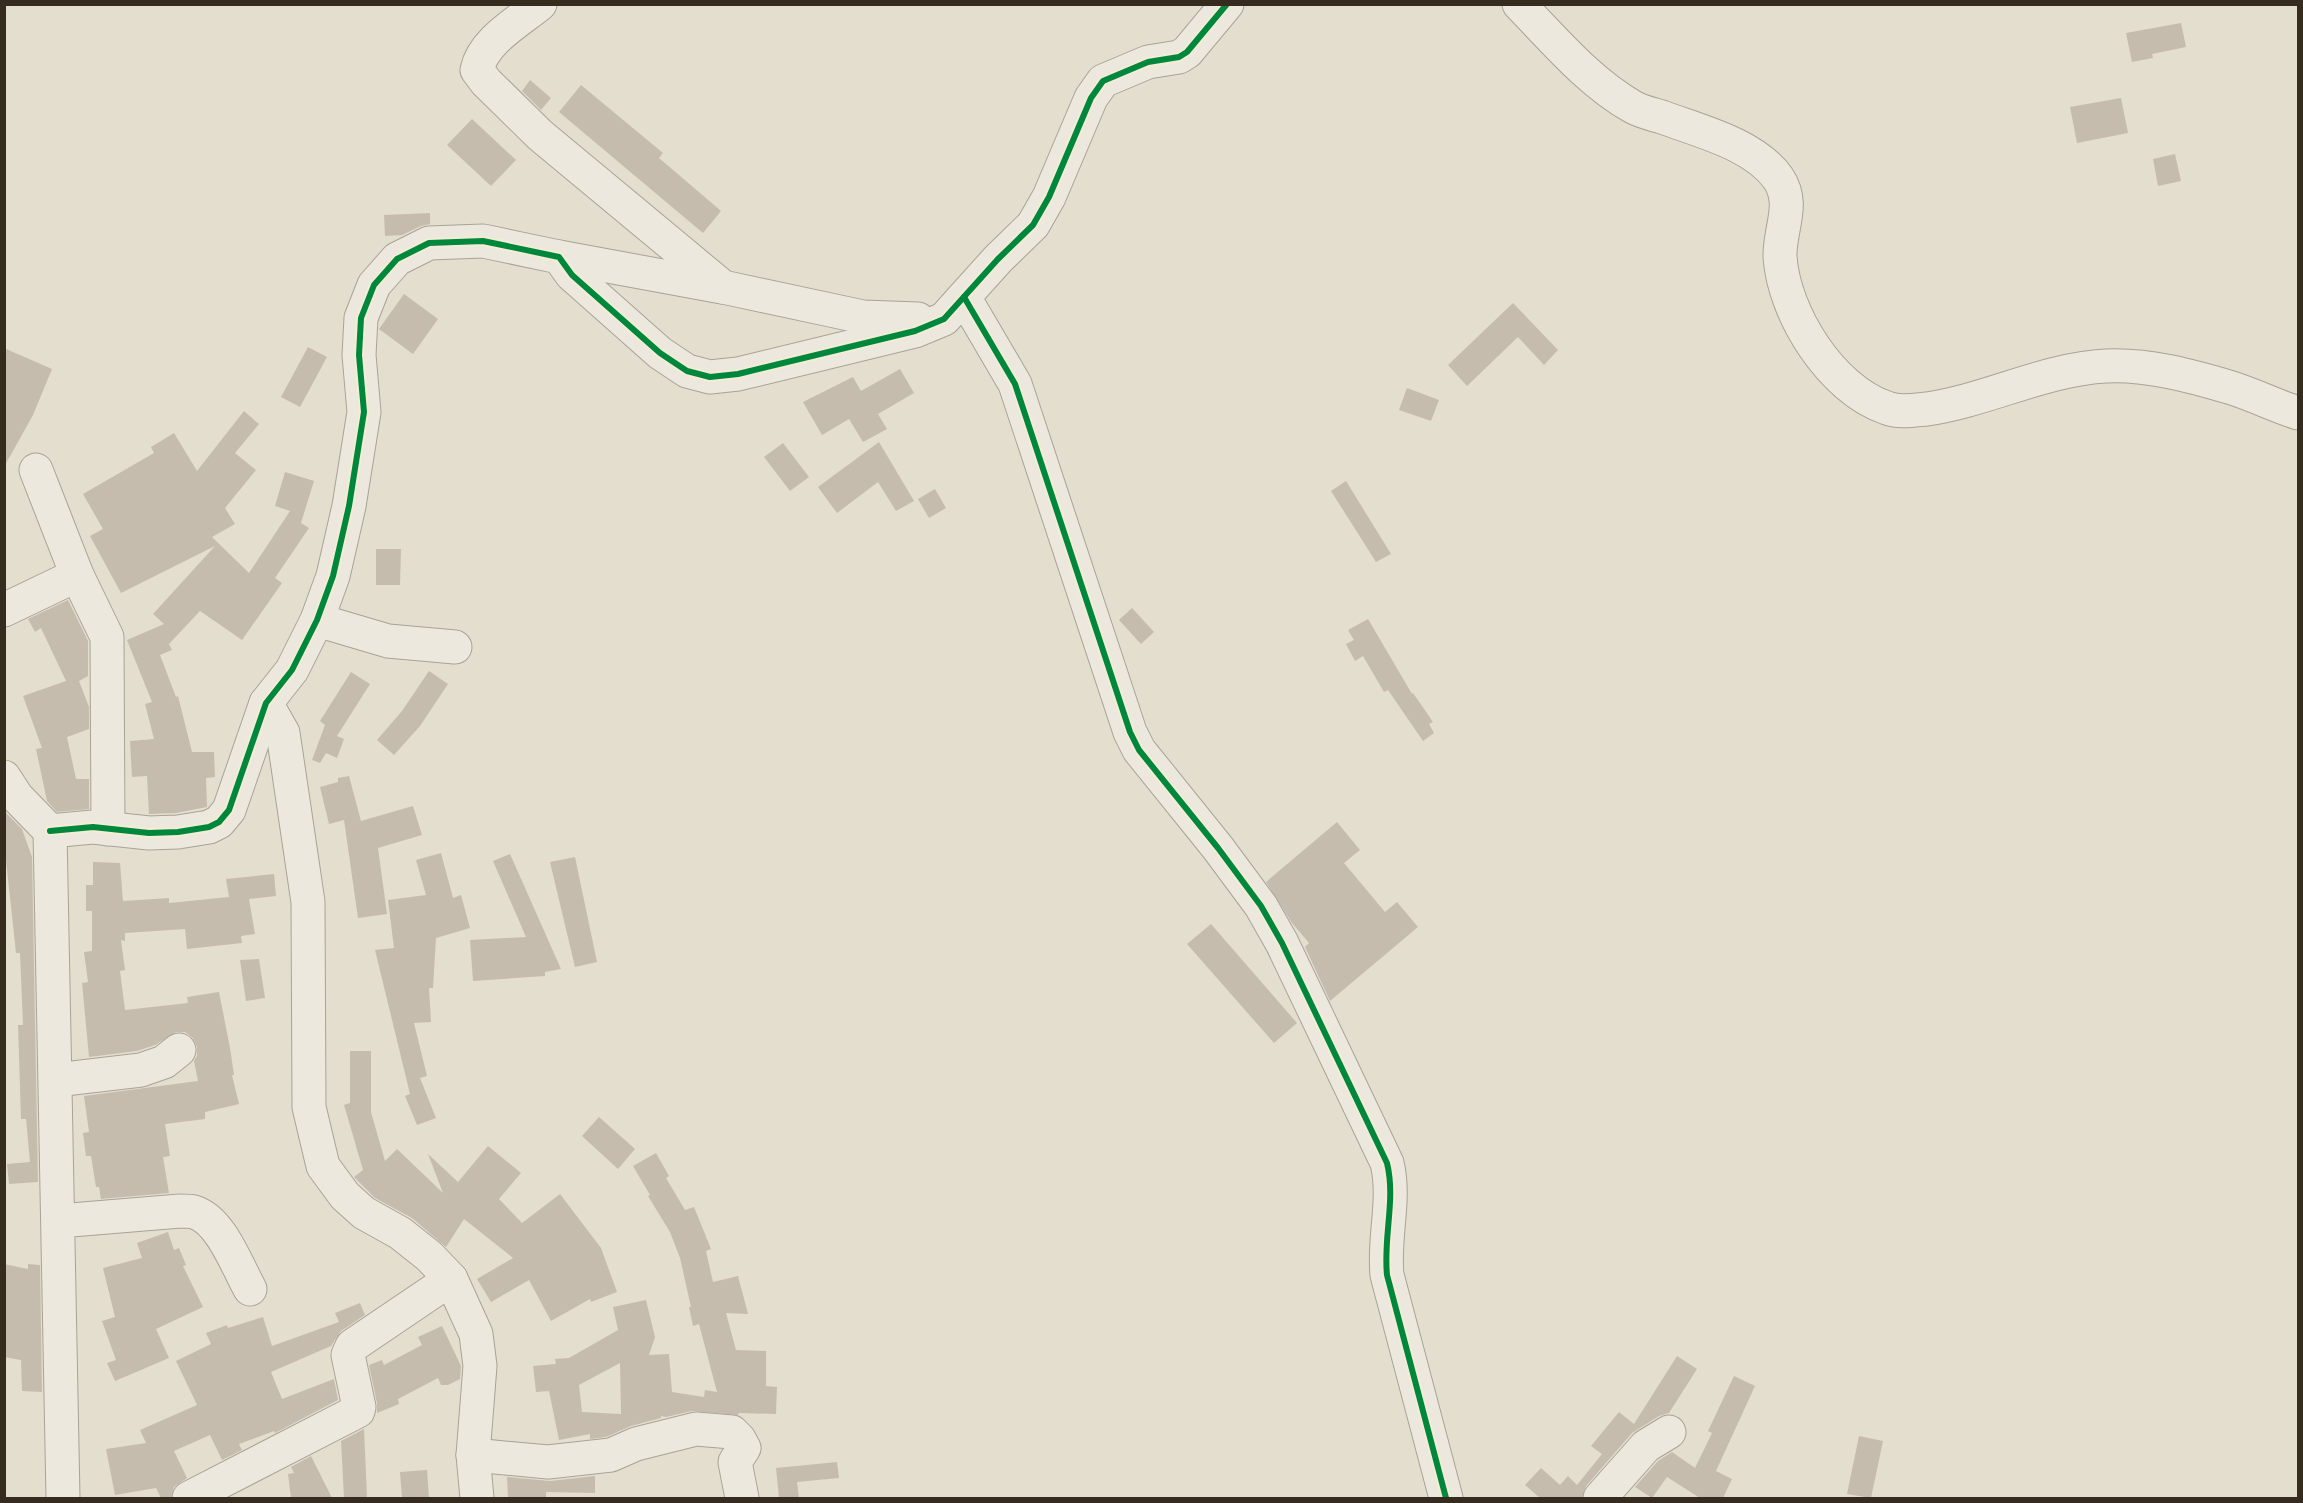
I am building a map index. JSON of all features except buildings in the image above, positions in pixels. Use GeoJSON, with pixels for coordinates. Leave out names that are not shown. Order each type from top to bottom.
{"type":"FeatureCollection","features":[{"type":"Feature","properties":{"kind":"street"},"geometry":{"type":"LineString","coordinates":[[540,4],[500,36],[479,59],[477,70],[486,82],[540,135],[723,287]]}},
{"type":"Feature","properties":{"kind":"street"},"geometry":{"type":"LineString","coordinates":[[559,257],[572,275],[660,353],[687,371],[710,377],[738,374],[915,331],[954,308],[1033,225],[1049,197],[1091,98],[1103,81],[1148,62],[1179,57],[1187,52],[1227,4]]}},
{"type":"Feature","properties":{"kind":"street"},"geometry":{"type":"LineString","coordinates":[[1519,4],[1589,74],[1635,108],[1745,149],[1766,164],[1779,179],[1787,202],[1786,223],[1780,254],[1784,285],[1809,339],[1830,369],[1863,397],[1889,409],[1912,411],[1955,405],[2066,372],[2107,366],[2158,370],[2233,388],[2298,413]]}},
{"type":"Feature","properties":{"kind":"street"},"geometry":{"type":"LineString","coordinates":[[50,831],[93,827],[149,833],[178,832],[209,827],[219,822],[229,810],[266,703],[292,670],[317,620],[333,576],[349,506],[364,412],[359,355],[361,318],[374,285],[397,259],[429,243],[483,241],[723,287],[863,317],[954,308]]}},
{"type":"Feature","properties":{"kind":"street"},"geometry":{"type":"LineString","coordinates":[[954,308],[1007,368],[1018,391],[1130,732],[1138,750],[1218,848],[1261,906],[1287,954],[1387,1162],[1391,1179],[1385,1263],[1387,1275],[1446,1498]]}},
{"type":"Feature","properties":{"kind":"street"},"geometry":{"type":"LineString","coordinates":[[36,470],[77,575],[106,637],[108,828]]}},
{"type":"Feature","properties":{"kind":"street"},"geometry":{"type":"LineString","coordinates":[[4,610],[77,575]]}},
{"type":"Feature","properties":{"kind":"street"},"geometry":{"type":"LineString","coordinates":[[317,620],[388,641],[455,647]]}},
{"type":"Feature","properties":{"kind":"street"},"geometry":{"type":"LineString","coordinates":[[266,703],[283,733],[308,902],[309,1107],[323,1166],[345,1196],[364,1213],[400,1233],[429,1256],[451,1279],[476,1334],[480,1366],[473,1455],[477,1498]]}},
{"type":"Feature","properties":{"kind":"street"},"geometry":{"type":"LineString","coordinates":[[4,777],[17,797],[50,831],[63,1498]]}},
{"type":"Feature","properties":{"kind":"street"},"geometry":{"type":"LineString","coordinates":[[56,1080],[141,1070],[164,1062],[179,1050]]}},
{"type":"Feature","properties":{"kind":"street"},"geometry":{"type":"LineString","coordinates":[[59,1221],[180,1211],[194,1212],[217,1227],[250,1288]]}},
{"type":"Feature","properties":{"kind":"street"},"geometry":{"type":"LineString","coordinates":[[189,1498],[358,1411],[348,1355],[352,1346],[451,1279]]}},
{"type":"Feature","properties":{"kind":"street"},"geometry":{"type":"LineString","coordinates":[[473,1455],[548,1462],[611,1455],[636,1444],[696,1429],[732,1432],[744,1448],[735,1462],[742,1498]]}},
{"type":"Feature","properties":{"kind":"street"},"geometry":{"type":"LineString","coordinates":[[1600,1498],[1646,1446],[1669,1432]]}},
{"type":"Feature","properties":{"kind":"cycle path"},"geometry":{"type":"LineString","coordinates":[[50,831],[93,827],[149,833],[178,832],[209,827],[219,822],[229,810],[266,703],[292,670],[317,620],[333,576],[349,506],[364,412],[359,355],[361,318],[374,285],[397,259],[429,243],[483,241],[559,257],[572,275],[660,353],[687,371],[710,377],[738,374],[915,331],[944,319],[998,259],[1033,225],[1049,197],[1091,98],[1103,81],[1148,62],[1179,57],[1187,52],[1227,4]]}},
{"type":"Feature","properties":{"kind":"cycle path"},"geometry":{"type":"LineString","coordinates":[[964,297],[1015,384],[1130,732],[1139,750],[1218,848],[1261,906],[1282,943],[1387,1163],[1390,1191],[1387,1275],[1446,1498]]}}]}
